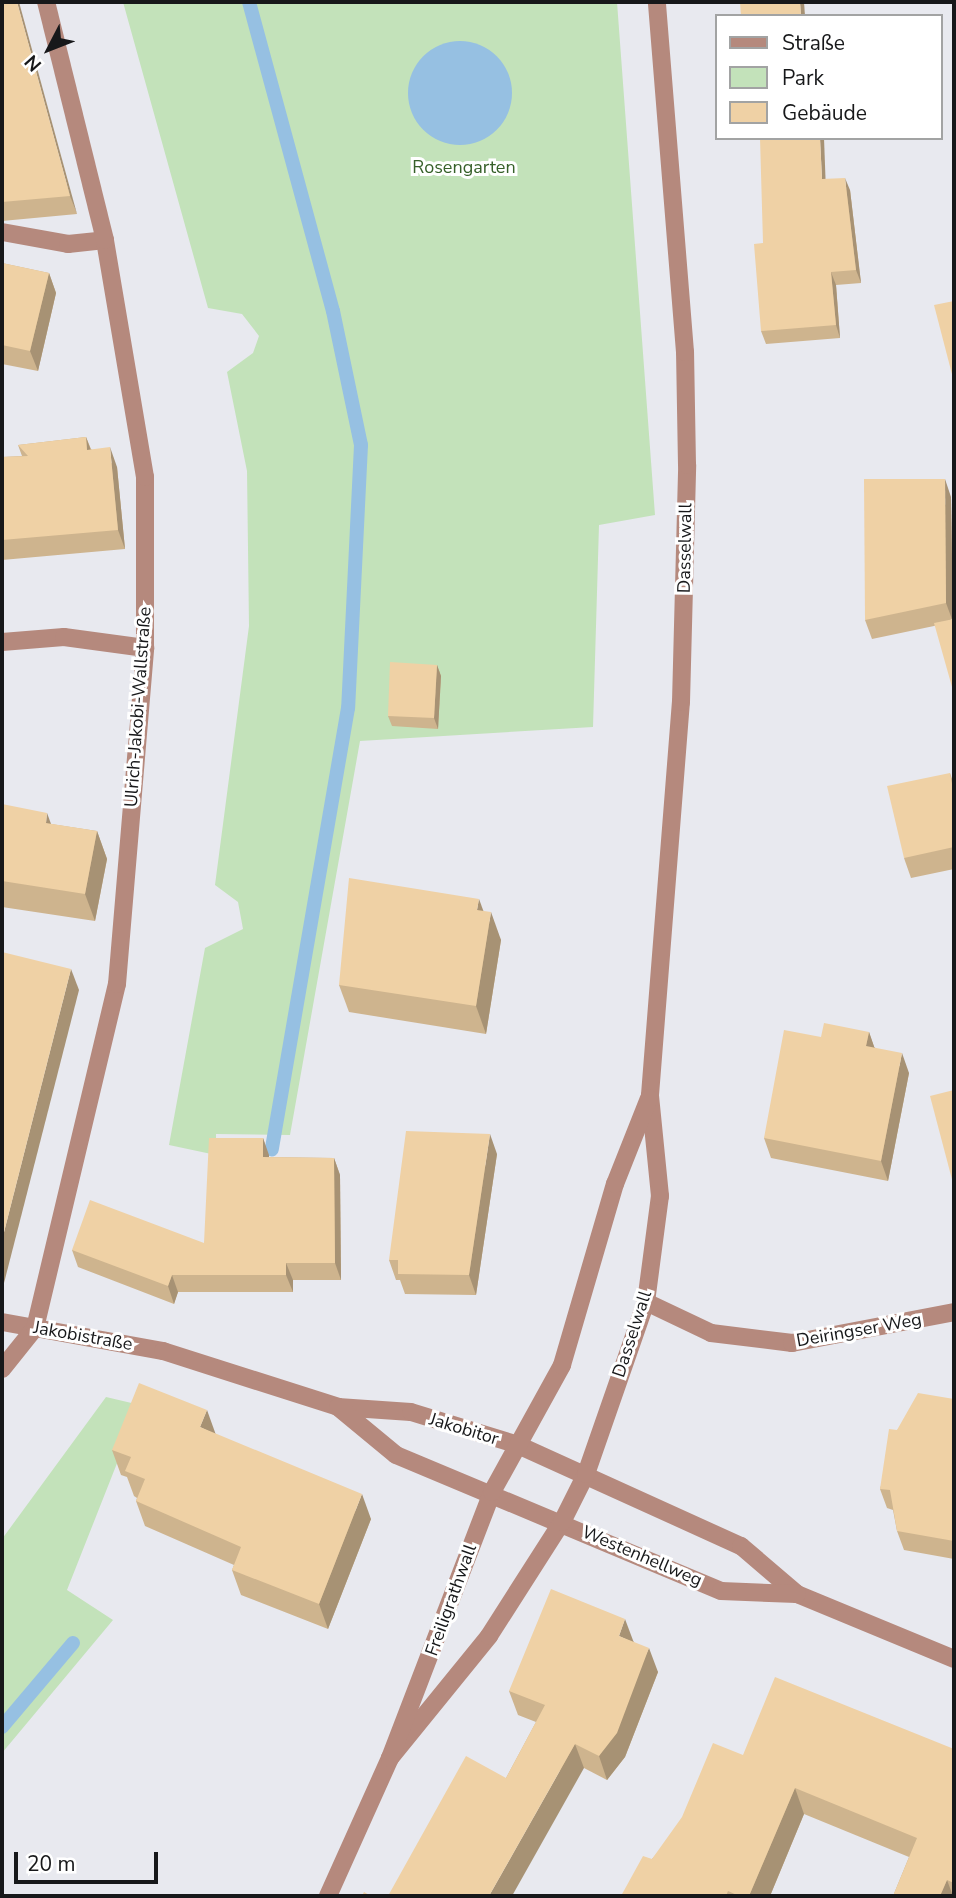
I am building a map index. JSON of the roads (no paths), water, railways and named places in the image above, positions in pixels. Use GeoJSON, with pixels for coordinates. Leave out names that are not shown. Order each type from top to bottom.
{"type":"FeatureCollection","features":[{"type":"Feature","properties":{"kind":"street","name":"Ulrich-Jakobi-Wallstraße"},"geometry":{"type":"LineString","coordinates":[[34,1328],[117,984],[145,648],[145,477],[105,240],[46,2]]}},
{"type":"Feature","properties":{"kind":"street","name":"Dasselwall"},"geometry":{"type":"LineString","coordinates":[[562,1522],[586,1474],[646,1303],[660,1196],[650,1095],[681,702],[687,465],[685,352],[657,2]]}},
{"type":"Feature","properties":{"kind":"street"},"geometry":{"type":"LineString","coordinates":[[2,232],[68,244],[105,240]]}},
{"type":"Feature","properties":{"kind":"street"},"geometry":{"type":"LineString","coordinates":[[2,642],[64,637],[145,648]]}},
{"type":"Feature","properties":{"kind":"street","name":"Dasselwall"},"geometry":{"type":"LineString","coordinates":[[518,1446],[562,1365],[615,1184],[650,1095]]}},
{"type":"Feature","properties":{"kind":"street","name":"Deiringser Weg"},"geometry":{"type":"LineString","coordinates":[[646,1303],[712,1333],[792,1343],[954,1312]]}},
{"type":"Feature","properties":{"kind":"street","name":"Jakobistraße"},"geometry":{"type":"LineString","coordinates":[[2,1322],[163,1351]]}},
{"type":"Feature","properties":{"kind":"street"},"geometry":{"type":"LineString","coordinates":[[2,1368],[34,1328]]}},
{"type":"Feature","properties":{"kind":"street","name":"Jakobitor"},"geometry":{"type":"LineString","coordinates":[[163,1351],[338,1407],[411,1412],[518,1446],[586,1474]]}},
{"type":"Feature","properties":{"kind":"street","name":"Jakobitor"},"geometry":{"type":"LineString","coordinates":[[338,1407],[396,1455],[492,1492]]}},
{"type":"Feature","properties":{"kind":"street","name":"Freiligrathwall"},"geometry":{"type":"LineString","coordinates":[[328,1896],[390,1758],[492,1492],[518,1446]]}},
{"type":"Feature","properties":{"kind":"street","name":"Westenhellweg"},"geometry":{"type":"LineString","coordinates":[[586,1474],[741,1546],[797,1594],[954,1658]]}},
{"type":"Feature","properties":{"kind":"street","name":"Westenhellweg"},"geometry":{"type":"LineString","coordinates":[[492,1492],[721,1591],[797,1594]]}},
{"type":"Feature","properties":{"kind":"street","name":"Freiligrathwall"},"geometry":{"type":"LineString","coordinates":[[390,1758],[489,1636],[562,1522]]}},
{"type":"Feature","properties":{"kind":"water"},"geometry":{"type":"Polygon","coordinates":[[[460,41],[480,45],[497,56],[508,73],[512,93],[508,113],[497,130],[480,141],[460,145],[440,141],[423,130],[412,113],[408,93],[412,73],[423,56],[440,45],[460,41]]]}},
{"type":"Feature","properties":{"kind":"waterway"},"geometry":{"type":"LineString","coordinates":[[249,2],[333,311],[361,445],[348,708],[272,1150]]}},
{"type":"Feature","properties":{"kind":"waterway"},"geometry":{"type":"LineString","coordinates":[[2,1727],[73,1643]]}},
{"type":"Feature","properties":{"kind":"park label","name":"Rosengarten"},"geometry":{"type":"Point","coordinates":[464,167]}}]}
